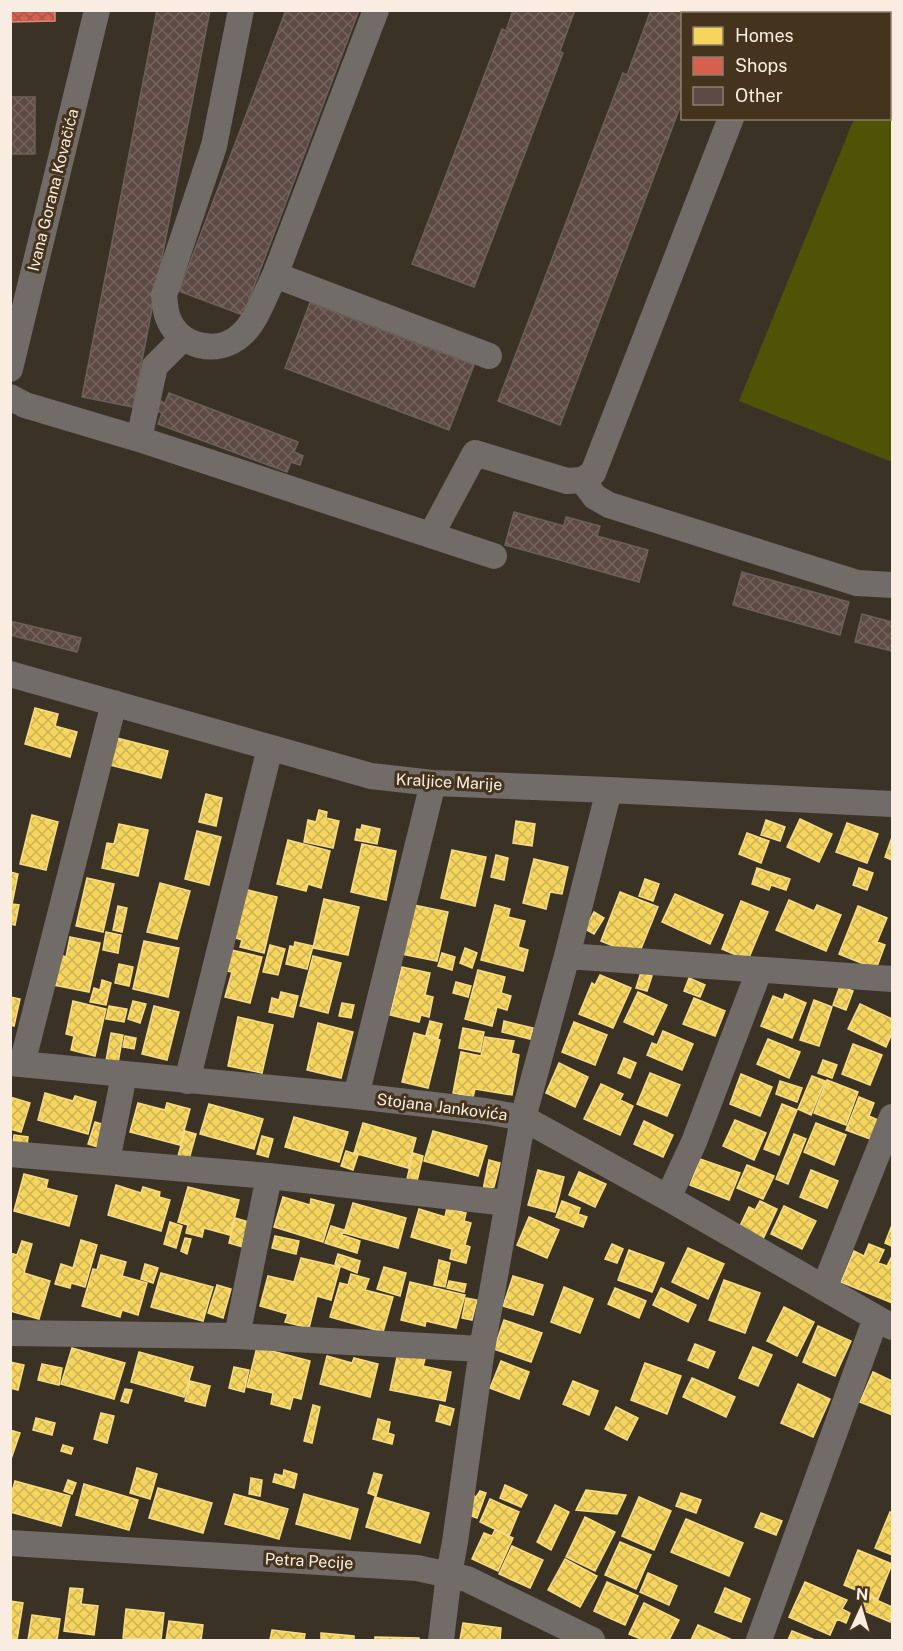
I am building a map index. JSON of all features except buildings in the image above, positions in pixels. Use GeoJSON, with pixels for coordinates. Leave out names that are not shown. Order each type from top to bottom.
{"type":"FeatureCollection","features":[{"type":"Feature","properties":{"kind":"street","name":"Ivana Gorana Kovačića"},"geometry":{"type":"LineString","coordinates":[[10,369],[97,10]]}},
{"type":"Feature","properties":{"kind":"street"},"geometry":{"type":"LineString","coordinates":[[241,10],[214,146],[164,295],[168,319],[183,338],[193,344],[217,347],[239,337],[248,329],[275,275],[376,10]]}},
{"type":"Feature","properties":{"kind":"street"},"geometry":{"type":"LineString","coordinates":[[431,535],[475,453],[567,482],[582,480],[593,473],[730,120]]}},
{"type":"Feature","properties":{"kind":"street"},"geometry":{"type":"LineString","coordinates":[[275,275],[489,356]]}},
{"type":"Feature","properties":{"kind":"street"},"geometry":{"type":"LineString","coordinates":[[139,439],[155,366],[183,338]]}},
{"type":"Feature","properties":{"kind":"street"},"geometry":{"type":"LineString","coordinates":[[10,397],[24,405],[139,439],[494,556]]}},
{"type":"Feature","properties":{"kind":"street"},"geometry":{"type":"LineString","coordinates":[[582,480],[595,497],[609,505],[856,583],[892,585]]}},
{"type":"Feature","properties":{"kind":"street","name":"Kraljice Marije"},"geometry":{"type":"LineString","coordinates":[[14,676],[371,776],[433,783],[892,804]]}},
{"type":"Feature","properties":{"kind":"street"},"geometry":{"type":"LineString","coordinates":[[16,1064],[114,703]]}},
{"type":"Feature","properties":{"kind":"street"},"geometry":{"type":"LineString","coordinates":[[187,1081],[270,748]]}},
{"type":"Feature","properties":{"kind":"street"},"geometry":{"type":"LineString","coordinates":[[356,1096],[433,783]]}},
{"type":"Feature","properties":{"kind":"street"},"geometry":{"type":"LineString","coordinates":[[441,1641],[482,1349],[523,1118],[609,790]]}},
{"type":"Feature","properties":{"kind":"street"},"geometry":{"type":"LineString","coordinates":[[567,956],[892,979]]}},
{"type":"Feature","properties":{"kind":"street"},"geometry":{"type":"LineString","coordinates":[[668,1198],[694,1142],[759,970]]}},
{"type":"Feature","properties":{"kind":"street","name":"Stojana Jankovića"},"geometry":{"type":"LineString","coordinates":[[16,1064],[356,1096],[484,1111],[523,1118],[668,1198],[884,1323]]}},
{"type":"Feature","properties":{"kind":"street"},"geometry":{"type":"LineString","coordinates":[[107,1161],[124,1075]]}},
{"type":"Feature","properties":{"kind":"street"},"geometry":{"type":"LineString","coordinates":[[824,1288],[892,1117]]}},
{"type":"Feature","properties":{"kind":"street"},"geometry":{"type":"LineString","coordinates":[[10,1154],[268,1176],[507,1203]]}},
{"type":"Feature","properties":{"kind":"street"},"geometry":{"type":"LineString","coordinates":[[237,1336],[268,1176]]}},
{"type":"Feature","properties":{"kind":"street"},"geometry":{"type":"LineString","coordinates":[[759,1641],[884,1323]]}},
{"type":"Feature","properties":{"kind":"street"},"geometry":{"type":"LineString","coordinates":[[10,1333],[237,1336],[482,1349]]}},
{"type":"Feature","properties":{"kind":"street","name":"Petra Pecije"},"geometry":{"type":"LineString","coordinates":[[10,1543],[417,1568],[467,1579],[592,1641]]}},
{"type":"Feature","properties":{"kind":"shaded area"},"geometry":{"type":"Polygon","coordinates":[[[892,109],[892,462],[739,401],[854,120],[891,120],[892,109]]]}}]}
